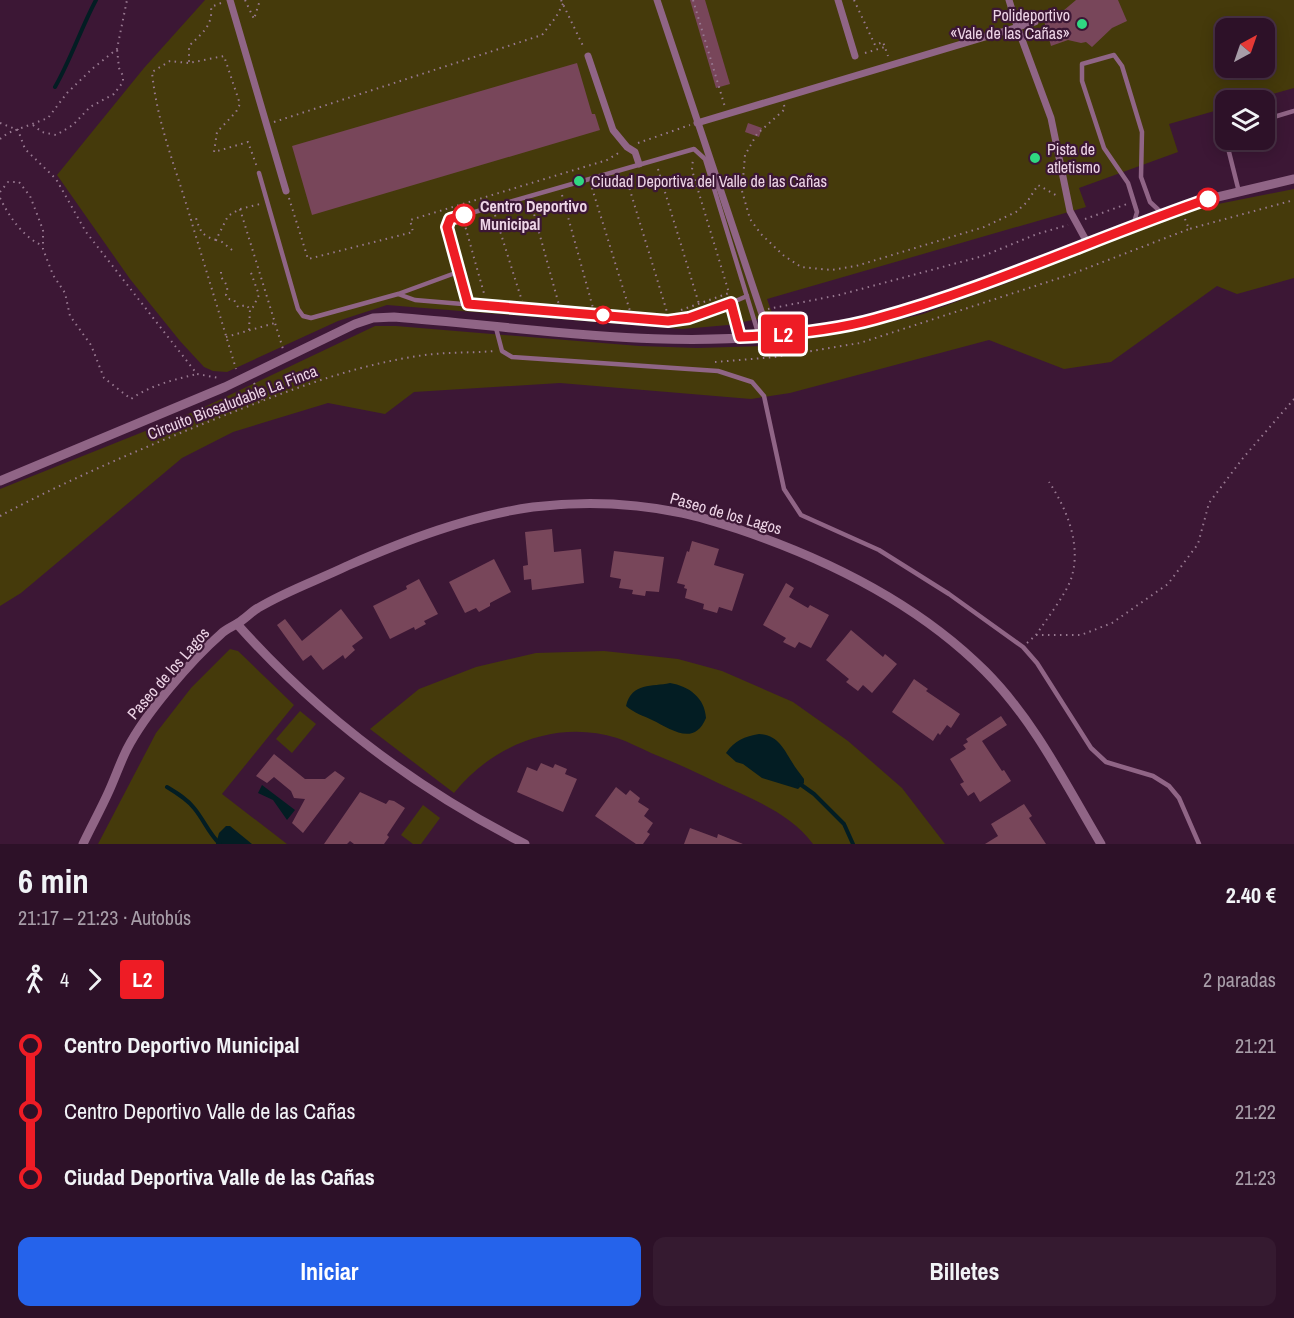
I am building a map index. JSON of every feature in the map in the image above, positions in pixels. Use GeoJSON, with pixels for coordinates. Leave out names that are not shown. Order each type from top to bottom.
{"type":"FeatureCollection","features":[{"type":"Feature","properties":{"kind":"street"},"geometry":{"type":"LineString","coordinates":[[230,0],[286,191]]}},
{"type":"Feature","properties":{"kind":"street"},"geometry":{"type":"LineString","coordinates":[[657,0],[769,335]]}},
{"type":"Feature","properties":{"kind":"street"},"geometry":{"type":"LineString","coordinates":[[838,0],[855,56]]}},
{"type":"Feature","properties":{"kind":"street"},"geometry":{"type":"LineString","coordinates":[[1009,0],[1051,118],[1070,211],[1088,244]]}},
{"type":"Feature","properties":{"kind":"street"},"geometry":{"type":"LineString","coordinates":[[697,123],[1035,22]]}},
{"type":"Feature","properties":{"kind":"street"},"geometry":{"type":"LineString","coordinates":[[588,56],[613,130],[627,147],[635,152],[639,164]]}},
{"type":"Feature","properties":{"kind":"street"},"geometry":{"type":"LineString","coordinates":[[0,481],[239,381],[355,324],[373,318],[394,317],[678,340],[818,330],[873,320],[958,292],[1181,208],[1294,179]]}},
{"type":"Feature","properties":{"kind":"street","name":"Paseo de los Lagos"},"geometry":{"type":"LineString","coordinates":[[82,844],[126,750],[138,730],[186,670],[223,632],[258,608],[374,554],[443,529],[505,512],[570,504],[609,504],[684,513],[779,543],[816,559],[896,602],[961,649],[987,673],[1032,729],[1101,844]]}},
{"type":"Feature","properties":{"kind":"street"},"geometry":{"type":"LineString","coordinates":[[237,624],[305,694],[366,745],[420,784],[525,844]]}},
{"type":"Feature","properties":{"kind":"lane"},"geometry":{"type":"LineString","coordinates":[[1132,227],[1137,212],[1134,202],[1128,183],[1104,148],[1082,81],[1082,64],[1114,55],[1122,66],[1142,132],[1141,177],[1150,202],[1164,215]]}},
{"type":"Feature","properties":{"kind":"lane"},"geometry":{"type":"LineString","coordinates":[[1275,117],[1294,111]]}},
{"type":"Feature","properties":{"kind":"lane"},"geometry":{"type":"LineString","coordinates":[[468,304],[447,227],[450,219],[694,149],[705,159],[759,336]]}},
{"type":"Feature","properties":{"kind":"lane"},"geometry":{"type":"LineString","coordinates":[[1229,150],[1239,192]]}},
{"type":"Feature","properties":{"kind":"lane"},"geometry":{"type":"LineString","coordinates":[[259,173],[298,309],[303,316],[311,318],[398,294],[458,272]]}},
{"type":"Feature","properties":{"kind":"lane"},"geometry":{"type":"LineString","coordinates":[[398,294],[415,300],[668,321],[689,318],[747,296]]}},
{"type":"Feature","properties":{"kind":"lane"},"geometry":{"type":"LineString","coordinates":[[731,303],[740,337]]}},
{"type":"Feature","properties":{"kind":"lane"},"geometry":{"type":"LineString","coordinates":[[495,325],[502,351],[512,357],[718,371],[752,382],[764,396],[784,489],[801,515],[879,550],[949,594],[1023,647],[1037,663],[1091,748],[1106,762],[1154,776],[1169,786],[1179,798],[1199,844]]}},
{"type":"Feature","properties":{"kind":"path"},"geometry":{"type":"LineString","coordinates":[[33,124],[42,132],[56,135],[74,125],[90,107],[114,94],[123,82],[117,49],[127,0]]}},
{"type":"Feature","properties":{"kind":"path"},"geometry":{"type":"LineString","coordinates":[[189,63],[189,46],[210,24],[211,7],[230,0]]}},
{"type":"Feature","properties":{"kind":"path"},"geometry":{"type":"LineString","coordinates":[[245,0],[254,20],[260,0]]}},
{"type":"Feature","properties":{"kind":"path"},"geometry":{"type":"LineString","coordinates":[[265,125],[542,35],[556,17],[563,0]]}},
{"type":"Feature","properties":{"kind":"path"},"geometry":{"type":"LineString","coordinates":[[693,0],[727,114]]}},
{"type":"Feature","properties":{"kind":"path"},"geometry":{"type":"LineString","coordinates":[[854,0],[875,45],[883,42],[890,64]]}},
{"type":"Feature","properties":{"kind":"path"},"geometry":{"type":"LineString","coordinates":[[562,5],[588,56]]}},
{"type":"Feature","properties":{"kind":"path"},"geometry":{"type":"LineString","coordinates":[[855,56],[885,47]]}},
{"type":"Feature","properties":{"kind":"path"},"geometry":{"type":"LineString","coordinates":[[0,139],[48,118],[67,93],[117,49]]}},
{"type":"Feature","properties":{"kind":"path"},"geometry":{"type":"LineString","coordinates":[[0,192],[8,182],[19,182],[30,196],[43,230],[44,246],[53,275],[65,293],[70,316],[91,345],[104,378],[130,399],[165,382],[197,374],[239,381],[169,155],[154,98],[152,72],[170,61],[189,63],[224,56],[240,104],[236,112],[217,132],[214,152],[248,142],[259,173]]}},
{"type":"Feature","properties":{"kind":"path"},"geometry":{"type":"LineString","coordinates":[[783,97],[785,109],[757,134],[745,155],[742,191],[750,219],[760,234],[783,255],[801,267],[831,270],[856,266],[984,227],[1016,212],[1027,202],[1038,185],[1069,203]]}},
{"type":"Feature","properties":{"kind":"path"},"geometry":{"type":"LineString","coordinates":[[0,123],[18,130],[25,149],[56,179],[86,232],[197,374]]}},
{"type":"Feature","properties":{"kind":"path"},"geometry":{"type":"LineString","coordinates":[[286,191],[308,259],[413,232],[410,220],[607,160],[627,147],[697,123]]}},
{"type":"Feature","properties":{"kind":"path"},"geometry":{"type":"LineString","coordinates":[[676,312],[729,293],[692,170],[694,149]]}},
{"type":"Feature","properties":{"kind":"path"},"geometry":{"type":"LineString","coordinates":[[655,159],[699,304]]}},
{"type":"Feature","properties":{"kind":"path"},"geometry":{"type":"LineString","coordinates":[[586,167],[630,311],[638,312]]}},
{"type":"Feature","properties":{"kind":"path"},"geometry":{"type":"LineString","coordinates":[[623,168],[668,315],[658,314]]}},
{"type":"Feature","properties":{"kind":"path"},"geometry":{"type":"LineString","coordinates":[[560,187],[593,308]]}},
{"type":"Feature","properties":{"kind":"path"},"geometry":{"type":"LineString","coordinates":[[529,196],[559,305],[566,305]]}},
{"type":"Feature","properties":{"kind":"path"},"geometry":{"type":"LineString","coordinates":[[0,198],[6,211],[28,239],[44,246]]}},
{"type":"Feature","properties":{"kind":"path"},"geometry":{"type":"LineString","coordinates":[[1181,208],[1189,229],[1294,200]]}},
{"type":"Feature","properties":{"kind":"path"},"geometry":{"type":"LineString","coordinates":[[216,240],[228,216],[240,209],[267,202]]}},
{"type":"Feature","properties":{"kind":"path"},"geometry":{"type":"LineString","coordinates":[[1082,220],[1134,202]]}},
{"type":"Feature","properties":{"kind":"path"},"geometry":{"type":"LineString","coordinates":[[493,206],[522,302]]}},
{"type":"Feature","properties":{"kind":"path"},"geometry":{"type":"LineString","coordinates":[[240,209],[286,358]]}},
{"type":"Feature","properties":{"kind":"path"},"geometry":{"type":"LineString","coordinates":[[462,215],[486,298]]}},
{"type":"Feature","properties":{"kind":"path"},"geometry":{"type":"LineString","coordinates":[[191,220],[196,218],[201,232],[206,237],[232,250]]}},
{"type":"Feature","properties":{"kind":"path"},"geometry":{"type":"LineString","coordinates":[[759,310],[839,295],[982,256],[1036,234],[1072,223]]}},
{"type":"Feature","properties":{"kind":"path"},"geometry":{"type":"LineString","coordinates":[[250,270],[259,295],[254,307],[250,309]]}},
{"type":"Feature","properties":{"kind":"path"},"geometry":{"type":"LineString","coordinates":[[221,272],[221,277],[227,285],[228,299],[234,300],[238,307],[246,305],[250,309]]}},
{"type":"Feature","properties":{"kind":"path"},"geometry":{"type":"LineString","coordinates":[[512,301],[530,302]]}},
{"type":"Feature","properties":{"kind":"path"},"geometry":{"type":"LineString","coordinates":[[583,307],[601,309]]}},
{"type":"Feature","properties":{"kind":"path"},"geometry":{"type":"LineString","coordinates":[[249,330],[250,309]]}},
{"type":"Feature","properties":{"kind":"path"},"geometry":{"type":"LineString","coordinates":[[226,337],[275,323]]}},
{"type":"Feature","properties":{"kind":"path","name":"Circuito Biosaludable La Finca"},"geometry":{"type":"LineString","coordinates":[[0,516],[52,489],[195,427],[316,380],[368,366],[426,355],[486,352]]}},
{"type":"Feature","properties":{"kind":"path"},"geometry":{"type":"LineString","coordinates":[[250,375],[262,401]]}},
{"type":"Feature","properties":{"kind":"path"},"geometry":{"type":"LineString","coordinates":[[1036,635],[1081,635],[1102,627],[1112,623],[1168,584],[1198,544],[1209,503],[1243,458],[1294,399]]}},
{"type":"Feature","properties":{"kind":"path"},"geometry":{"type":"LineString","coordinates":[[1023,647],[1036,635],[1071,580],[1076,548],[1062,502],[1049,482]]}},
{"type":"Feature","properties":{"kind":"shaded area","name":"Ciudad Deportiva del Valle de las Cañas"},"geometry":{"type":"Polygon","coordinates":[[[205,0],[1294,0],[1294,88],[1275,93],[1275,90],[1215,90],[1215,111],[1169,124],[1178,152],[1079,188],[1086,207],[767,299],[773,316],[728,325],[682,329],[387,305],[338,321],[227,372],[213,371],[204,367],[180,341],[130,279],[57,175],[144,68],[205,0]]]}},
{"type":"Feature","properties":{"kind":"shaded area"},"geometry":{"type":"Polygon","coordinates":[[[1294,189],[1294,278],[1237,294],[1217,286],[1111,362],[1064,369],[989,340],[790,393],[751,399],[560,383],[414,392],[385,414],[328,403],[233,432],[182,458],[21,593],[0,606],[0,489],[198,410],[375,326],[639,346],[697,348],[767,346],[848,332],[923,314],[1010,282],[1132,232],[1203,207],[1294,189]]]}},
{"type":"Feature","properties":{"kind":"shaded area"},"geometry":{"type":"Polygon","coordinates":[[[230,649],[238,651],[294,705],[222,794],[287,844],[98,844],[156,733],[191,688],[230,649]]]}},
{"type":"Feature","properties":{"kind":"shaded area"},"geometry":{"type":"Polygon","coordinates":[[[604,651],[678,659],[722,671],[793,702],[848,741],[902,788],[945,844],[813,844],[804,833],[782,815],[757,801],[626,741],[594,733],[549,734],[506,749],[469,776],[454,793],[370,729],[419,689],[476,667],[536,653],[604,651]]]}},
{"type":"Feature","properties":{"kind":"shaded area"},"geometry":{"type":"Polygon","coordinates":[[[670,683],[684,687],[695,694],[703,705],[706,718],[695,732],[689,734],[674,731],[626,706],[629,698],[638,689],[670,683]]]}},
{"type":"Feature","properties":{"kind":"shaded area"},"geometry":{"type":"Polygon","coordinates":[[[300,711],[316,724],[292,753],[276,739],[300,711]]]}},
{"type":"Feature","properties":{"kind":"shaded area"},"geometry":{"type":"Polygon","coordinates":[[[759,734],[771,737],[783,747],[804,779],[804,783],[798,789],[762,778],[726,753],[740,740],[759,734]]]}},
{"type":"Feature","properties":{"kind":"shaded area"},"geometry":{"type":"Polygon","coordinates":[[[262,785],[295,810],[287,820],[273,800],[258,793],[262,785]]]}},
{"type":"Feature","properties":{"kind":"shaded area"},"geometry":{"type":"Polygon","coordinates":[[[423,805],[440,818],[421,844],[413,844],[401,835],[423,805]]]}},
{"type":"Feature","properties":{"kind":"shaded area"},"geometry":{"type":"Polygon","coordinates":[[[226,826],[230,826],[252,844],[216,844],[219,833],[226,826]]]}},
{"type":"Feature","properties":{"kind":"building"},"geometry":{"type":"Polygon","coordinates":[[[690,0],[705,0],[730,84],[716,88],[690,0]]]}},
{"type":"Feature","properties":{"kind":"building","name":"Polideportivo «Vale de las Cañas»"},"geometry":{"type":"Polygon","coordinates":[[[1076,0],[1118,0],[1127,21],[1112,28],[1092,47],[1086,42],[1068,40],[1051,46],[1043,17],[1063,11],[1076,0]]]}},
{"type":"Feature","properties":{"kind":"building"},"geometry":{"type":"Polygon","coordinates":[[[577,63],[592,114],[595,114],[600,130],[312,215],[292,146],[577,63]]]}},
{"type":"Feature","properties":{"kind":"building"},"geometry":{"type":"Polygon","coordinates":[[[748,123],[762,128],[759,137],[745,132],[748,123]]]}},
{"type":"Feature","properties":{"kind":"building"},"geometry":{"type":"Polygon","coordinates":[[[552,529],[554,552],[581,549],[584,583],[532,590],[531,579],[524,580],[523,566],[528,565],[525,532],[552,529]]]}},
{"type":"Feature","properties":{"kind":"building"},"geometry":{"type":"Polygon","coordinates":[[[692,541],[719,549],[714,565],[744,574],[732,611],[719,607],[717,613],[703,609],[704,604],[685,598],[687,589],[684,588],[685,585],[677,583],[692,541]]]}},
{"type":"Feature","properties":{"kind":"building"},"geometry":{"type":"Polygon","coordinates":[[[614,551],[664,557],[659,592],[646,591],[645,596],[632,594],[633,590],[619,588],[621,579],[610,577],[614,551]]]}},
{"type":"Feature","properties":{"kind":"building"},"geometry":{"type":"Polygon","coordinates":[[[494,559],[511,592],[490,603],[490,606],[479,612],[476,608],[465,613],[449,582],[494,559]]]}},
{"type":"Feature","properties":{"kind":"building"},"geometry":{"type":"Polygon","coordinates":[[[419,579],[438,614],[424,621],[426,624],[415,630],[414,627],[390,639],[373,606],[407,589],[406,586],[419,579]]]}},
{"type":"Feature","properties":{"kind":"building"},"geometry":{"type":"Polygon","coordinates":[[[786,583],[794,588],[789,597],[808,608],[810,605],[829,615],[811,648],[799,642],[795,648],[783,642],[786,638],[763,625],[786,583]]]}},
{"type":"Feature","properties":{"kind":"building"},"geometry":{"type":"Polygon","coordinates":[[[341,609],[363,638],[352,646],[355,650],[345,659],[343,655],[323,670],[311,655],[303,661],[277,625],[285,619],[302,641],[341,609]]]}},
{"type":"Feature","properties":{"kind":"building"},"geometry":{"type":"Polygon","coordinates":[[[851,630],[883,657],[885,654],[897,664],[872,693],[863,685],[858,691],[846,682],[849,679],[826,660],[851,630]]]}},
{"type":"Feature","properties":{"kind":"building"},"geometry":{"type":"Polygon","coordinates":[[[914,679],[928,689],[926,691],[960,714],[951,728],[947,725],[933,741],[892,712],[914,679]]]}},
{"type":"Feature","properties":{"kind":"building"},"geometry":{"type":"Polygon","coordinates":[[[1001,716],[1007,725],[982,741],[1011,781],[980,802],[974,792],[968,796],[960,784],[964,782],[950,759],[966,749],[963,745],[968,742],[966,739],[1001,716]]]}},
{"type":"Feature","properties":{"kind":"building"},"geometry":{"type":"Polygon","coordinates":[[[274,754],[305,779],[325,779],[335,771],[345,778],[303,833],[292,823],[305,799],[294,798],[291,791],[274,777],[267,783],[256,776],[274,754]]]}},
{"type":"Feature","properties":{"kind":"building"},"geometry":{"type":"Polygon","coordinates":[[[541,763],[553,768],[555,764],[567,769],[565,774],[577,779],[563,812],[517,792],[527,767],[537,771],[541,763]]]}},
{"type":"Feature","properties":{"kind":"building"},"geometry":{"type":"Polygon","coordinates":[[[616,787],[626,795],[630,790],[640,798],[638,802],[649,809],[644,816],[653,823],[647,832],[650,834],[643,844],[636,844],[595,816],[616,787]]]}},
{"type":"Feature","properties":{"kind":"building"},"geometry":{"type":"Polygon","coordinates":[[[360,792],[386,804],[389,800],[394,801],[405,808],[387,835],[389,837],[384,844],[354,844],[350,841],[347,844],[324,844],[360,792]]]}},
{"type":"Feature","properties":{"kind":"building"},"geometry":{"type":"Polygon","coordinates":[[[1024,804],[1032,816],[1029,818],[1046,844],[985,844],[998,836],[991,824],[1024,804]]]}},
{"type":"Feature","properties":{"kind":"building"},"geometry":{"type":"Polygon","coordinates":[[[690,828],[717,838],[718,834],[743,844],[684,844],[690,828]]]}},
{"type":"Feature","properties":{"kind":"waterway"},"geometry":{"type":"LineString","coordinates":[[55,87],[96,0]]}},
{"type":"Feature","properties":{"kind":"waterway"},"geometry":{"type":"LineString","coordinates":[[800,784],[814,794],[844,824],[853,844]]}},
{"type":"Feature","properties":{"kind":"waterway"},"geometry":{"type":"LineString","coordinates":[[167,787],[191,805],[220,844]]}},
{"type":"Feature","properties":{"kind":"bus line","name":"L2"},"geometry":{"type":"LineString","coordinates":[[464,215],[450,219],[447,227],[468,304],[668,321],[689,318],[731,303],[740,337],[818,330],[873,320],[981,284],[1208,199]]}},
{"type":"Feature","properties":{"kind":"place","name":"Polideportivo «Vale de las Cañas»"},"geometry":{"type":"Point","coordinates":[1082,24]}},
{"type":"Feature","properties":{"kind":"place","name":"Pista de atletismo"},"geometry":{"type":"Point","coordinates":[1035,158]}},
{"type":"Feature","properties":{"kind":"place","name":"Ciudad Deportiva del Valle de las Cañas"},"geometry":{"type":"Point","coordinates":[579,181]}},
{"type":"Feature","properties":{"kind":"place","name":"Centro Deportivo Municipal"},"geometry":{"type":"Point","coordinates":[464,215]}}]}
